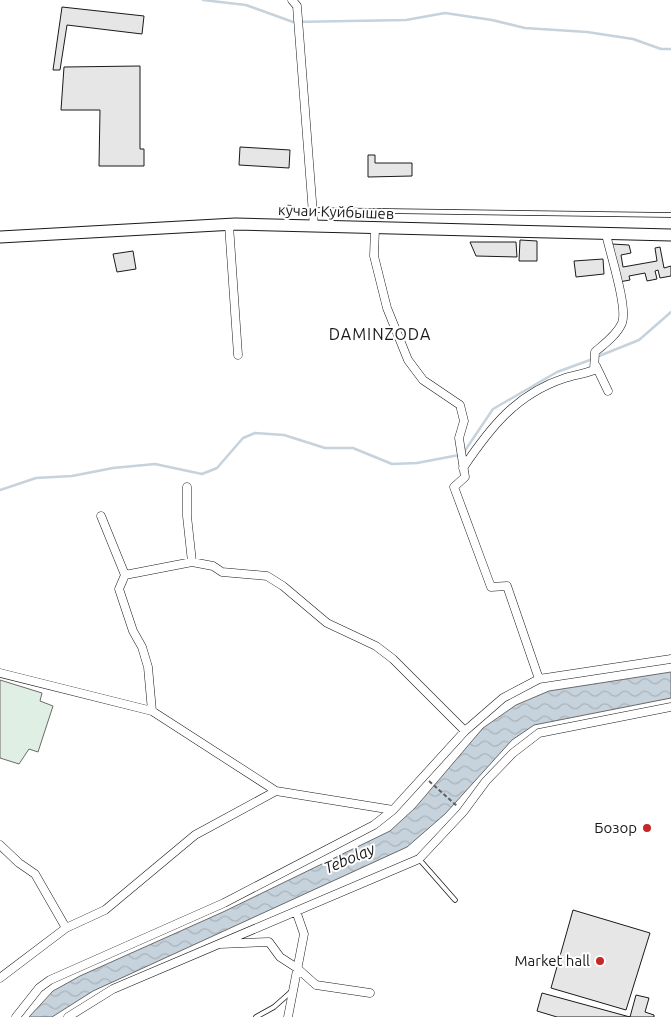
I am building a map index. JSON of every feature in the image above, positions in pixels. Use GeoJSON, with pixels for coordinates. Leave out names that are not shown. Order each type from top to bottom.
{"type":"FeatureCollection","features":[{"type":"Feature","properties":{"kind":"main road","name":"кӯчаи Куйбышев"},"geometry":{"type":"LineString","coordinates":[[0,237],[229,224],[671,236]]}},
{"type":"Feature","properties":{"kind":"street"},"geometry":{"type":"LineString","coordinates":[[292,0],[297,6],[314,227]]}},
{"type":"Feature","properties":{"kind":"street"},"geometry":{"type":"LineString","coordinates":[[229,224],[238,356]]}},
{"type":"Feature","properties":{"kind":"street"},"geometry":{"type":"LineString","coordinates":[[375,228],[374,256],[387,308],[408,360],[423,380],[460,405],[464,421],[459,438],[464,478],[454,487],[491,587],[507,586],[539,679]]}},
{"type":"Feature","properties":{"kind":"street"},"geometry":{"type":"LineString","coordinates":[[606,234],[622,301],[622,322],[614,335],[595,352],[596,366],[608,391]]}},
{"type":"Feature","properties":{"kind":"street"},"geometry":{"type":"LineString","coordinates":[[463,468],[496,422],[516,405],[564,378],[594,370],[596,366]]}},
{"type":"Feature","properties":{"kind":"street"},"geometry":{"type":"LineString","coordinates":[[187,488],[187,516],[192,562]]}},
{"type":"Feature","properties":{"kind":"street"},"geometry":{"type":"LineString","coordinates":[[102,516],[125,575],[119,588],[133,631],[142,647],[148,667],[152,711]]}},
{"type":"Feature","properties":{"kind":"street"},"geometry":{"type":"LineString","coordinates":[[125,575],[192,562],[213,566],[222,572],[267,576],[283,586],[327,623],[376,646],[393,659],[465,731]]}},
{"type":"Feature","properties":{"kind":"street"},"geometry":{"type":"LineString","coordinates":[[16,1017],[39,988],[50,980],[224,903],[374,825],[392,810],[465,731],[503,698],[539,679],[671,659]]}},
{"type":"Feature","properties":{"kind":"street"},"geometry":{"type":"LineString","coordinates":[[0,673],[152,711],[276,791],[392,810]]}},
{"type":"Feature","properties":{"kind":"street"},"geometry":{"type":"LineString","coordinates":[[68,1017],[113,989],[419,859],[463,812],[486,780],[513,753],[539,732],[671,707]]}},
{"type":"Feature","properties":{"kind":"street"},"geometry":{"type":"LineString","coordinates":[[0,978],[66,928],[105,910],[195,835],[276,791]]}},
{"type":"Feature","properties":{"kind":"street"},"geometry":{"type":"LineString","coordinates":[[0,845],[19,863],[35,874],[66,928]]}},
{"type":"Feature","properties":{"kind":"street"},"geometry":{"type":"LineString","coordinates":[[288,1017],[304,934],[296,911]]}},
{"type":"Feature","properties":{"kind":"street"},"geometry":{"type":"LineString","coordinates":[[216,944],[269,942],[280,957],[297,968],[316,985],[370,993]]}},
{"type":"Feature","properties":{"kind":"lane"},"geometry":{"type":"LineString","coordinates":[[312,210],[671,215]]}},
{"type":"Feature","properties":{"kind":"lane"},"geometry":{"type":"LineString","coordinates":[[419,859],[455,900]]}},
{"type":"Feature","properties":{"kind":"lane"},"geometry":{"type":"LineString","coordinates":[[256,1017],[274,1006],[293,989]]}},
{"type":"Feature","properties":{"kind":"path"},"geometry":{"type":"LineString","coordinates":[[429,780],[458,807]]}},
{"type":"Feature","properties":{"kind":"green space"},"geometry":{"type":"Polygon","coordinates":[[[0,680],[42,693],[40,701],[53,706],[38,752],[29,749],[19,764],[0,758],[0,680]]]}},
{"type":"Feature","properties":{"kind":"water","name":"Tebolay"},"geometry":{"type":"Polygon","coordinates":[[[671,672],[671,698],[534,725],[512,740],[445,814],[407,847],[93,991],[52,1017],[29,1017],[53,991],[80,976],[223,912],[390,831],[415,808],[483,728],[516,705],[549,691],[671,672]]]}},
{"type":"Feature","properties":{"kind":"building"},"geometry":{"type":"Polygon","coordinates":[[[62,7],[144,16],[142,34],[67,25],[60,70],[53,70],[62,7]]]}},
{"type":"Feature","properties":{"kind":"building"},"geometry":{"type":"Polygon","coordinates":[[[140,66],[140,149],[144,149],[144,166],[99,166],[100,110],[61,110],[64,67],[140,66]]]}},
{"type":"Feature","properties":{"kind":"building"},"geometry":{"type":"Polygon","coordinates":[[[240,147],[290,150],[289,168],[239,165],[240,147]]]}},
{"type":"Feature","properties":{"kind":"building"},"geometry":{"type":"Polygon","coordinates":[[[368,155],[375,155],[375,163],[412,163],[412,176],[368,177],[368,155]]]}},
{"type":"Feature","properties":{"kind":"building"},"geometry":{"type":"Polygon","coordinates":[[[520,240],[537,241],[537,261],[519,261],[520,240]]]}},
{"type":"Feature","properties":{"kind":"building"},"geometry":{"type":"Polygon","coordinates":[[[470,242],[516,242],[517,257],[476,256],[470,242]]]}},
{"type":"Feature","properties":{"kind":"building"},"geometry":{"type":"Polygon","coordinates":[[[612,244],[629,245],[631,253],[621,255],[623,267],[657,261],[655,248],[660,247],[664,268],[671,266],[671,276],[660,278],[658,270],[655,271],[657,279],[647,281],[645,273],[629,276],[630,280],[619,282],[612,244]]]}},
{"type":"Feature","properties":{"kind":"building"},"geometry":{"type":"Polygon","coordinates":[[[133,251],[136,269],[117,272],[113,254],[133,251]]]}},
{"type":"Feature","properties":{"kind":"building"},"geometry":{"type":"Polygon","coordinates":[[[603,259],[604,274],[576,277],[574,261],[603,259]]]}},
{"type":"Feature","properties":{"kind":"building","name":"Market hall"},"geometry":{"type":"Polygon","coordinates":[[[573,910],[650,933],[626,1010],[551,988],[573,910]]]}},
{"type":"Feature","properties":{"kind":"building"},"geometry":{"type":"Polygon","coordinates":[[[542,993],[630,1017],[557,1017],[537,1011],[542,993]]]}},
{"type":"Feature","properties":{"kind":"building"},"geometry":{"type":"Polygon","coordinates":[[[636,995],[649,998],[645,1012],[654,1015],[654,1017],[630,1017],[636,995]]]}},
{"type":"Feature","properties":{"kind":"waterway"},"geometry":{"type":"LineString","coordinates":[[203,0],[246,5],[293,22],[406,20],[445,13],[492,20],[525,28],[587,32],[633,39],[661,49],[671,49]]}},
{"type":"Feature","properties":{"kind":"waterway"},"geometry":{"type":"LineString","coordinates":[[599,356],[639,340],[671,312]]}},
{"type":"Feature","properties":{"kind":"waterway"},"geometry":{"type":"LineString","coordinates":[[464,452],[493,409],[557,372],[590,360]]}},
{"type":"Feature","properties":{"kind":"waterway"},"geometry":{"type":"LineString","coordinates":[[0,490],[36,478],[72,476],[113,468],[155,464],[202,474],[217,468],[243,438],[255,433],[284,435],[325,448],[353,448],[392,464],[417,463],[459,455]]}},
{"type":"Feature","properties":{"kind":"place","name":"Бозор"},"geometry":{"type":"Point","coordinates":[647,828]}},
{"type":"Feature","properties":{"kind":"place","name":"Market hall"},"geometry":{"type":"Point","coordinates":[600,961]}},
{"type":"Feature","properties":{"kind":"district","name":"DAMINZODA"},"geometry":{"type":"Point","coordinates":[380,334]}}]}
